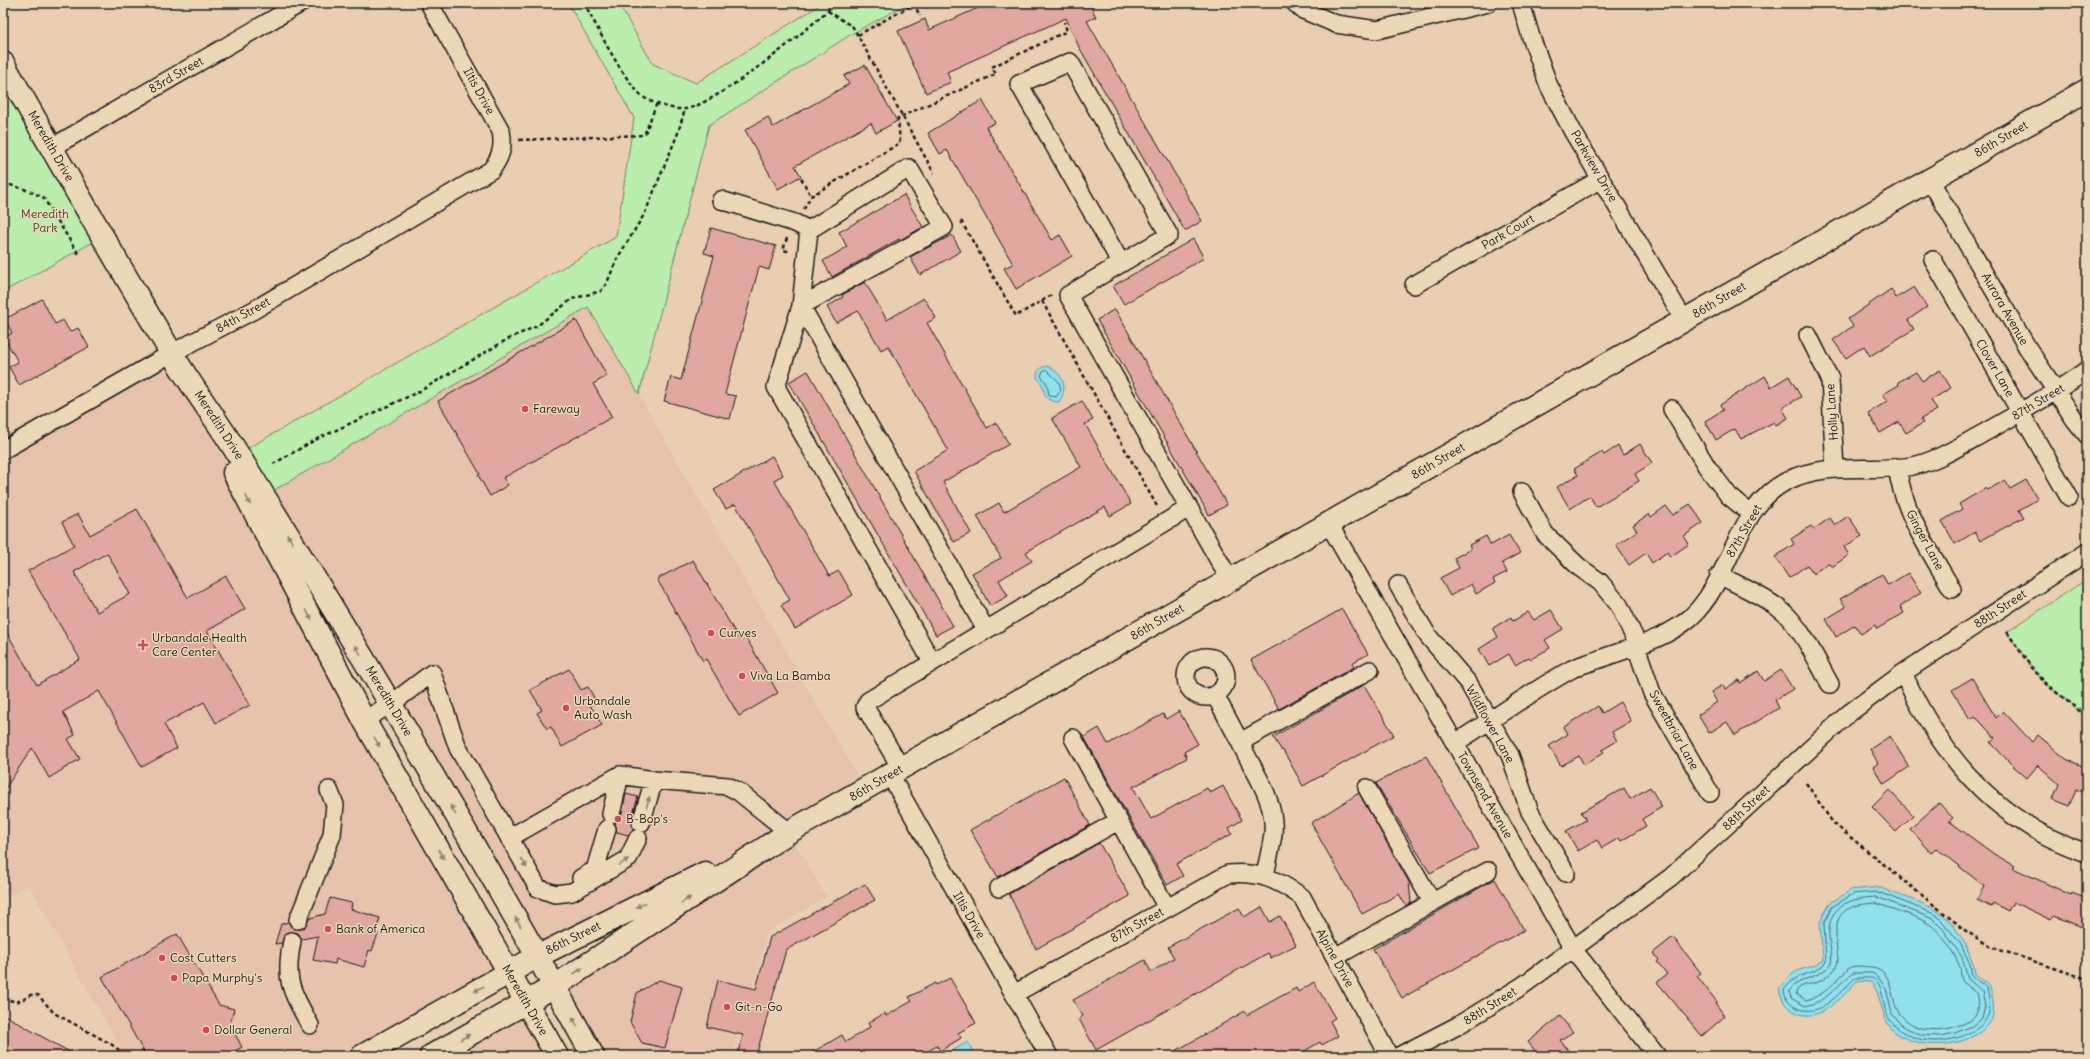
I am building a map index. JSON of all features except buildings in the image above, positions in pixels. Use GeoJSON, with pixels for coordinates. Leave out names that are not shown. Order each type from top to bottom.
{"type":"FeatureCollection","features":[{"type":"Feature","properties":{"kind":"main road","name":"Meredith Drive"},"geometry":{"type":"LineString","coordinates":[[3,63],[51,148],[172,353],[238,454],[391,704],[538,956],[593,1056]]}},
{"type":"Feature","properties":{"kind":"main road","name":"86th Street"},"geometry":{"type":"LineString","coordinates":[[362,1056],[538,956],[789,832],[2087,90]]}},
{"type":"Feature","properties":{"kind":"main road","name":"Meredith Drive"},"geometry":{"type":"LineString","coordinates":[[172,353],[364,720],[557,1056]]}},
{"type":"Feature","properties":{"kind":"main road","name":"86th Street"},"geometry":{"type":"LineString","coordinates":[[432,1056],[555,986],[789,832]]}},
{"type":"Feature","properties":{"kind":"street","name":"83rd Street"},"geometry":{"type":"LineString","coordinates":[[51,148],[301,3]]}},
{"type":"Feature","properties":{"kind":"street","name":"Iltis Drive"},"geometry":{"type":"LineString","coordinates":[[429,3],[501,131],[503,140]]}},
{"type":"Feature","properties":{"kind":"street"},"geometry":{"type":"LineString","coordinates":[[1295,3],[1303,10],[1336,24],[1377,30],[1488,3]]}},
{"type":"Feature","properties":{"kind":"street","name":"Parkview Drive"},"geometry":{"type":"LineString","coordinates":[[1521,3],[1531,37],[1549,86],[1573,132],[1684,320]]}},
{"type":"Feature","properties":{"kind":"street"},"geometry":{"type":"LineString","coordinates":[[1122,263],[1019,84],[1070,62],[1169,235],[1122,263],[1068,295],[1230,580]]}},
{"type":"Feature","properties":{"kind":"street","name":"84th Street"},"geometry":{"type":"LineString","coordinates":[[3,450],[172,353],[254,310],[481,177],[491,170],[500,158],[503,140]]}},
{"type":"Feature","properties":{"kind":"street"},"geometry":{"type":"LineString","coordinates":[[722,200],[802,226],[909,168],[944,227],[800,306]]}},
{"type":"Feature","properties":{"kind":"street","name":"Park Court"},"geometry":{"type":"LineString","coordinates":[[1414,285],[1601,179]]}},
{"type":"Feature","properties":{"kind":"street","name":"Aurora Avenue"},"geometry":{"type":"LineString","coordinates":[[1930,180],[2027,347],[2056,392],[2087,435]]}},
{"type":"Feature","properties":{"kind":"street"},"geometry":{"type":"LineString","coordinates":[[802,226],[806,256],[800,306],[776,388],[932,662],[1189,508]]}},
{"type":"Feature","properties":{"kind":"street","name":"Clover Lane"},"geometry":{"type":"LineString","coordinates":[[1933,260],[2069,497]]}},
{"type":"Feature","properties":{"kind":"street"},"geometry":{"type":"LineString","coordinates":[[800,306],[986,630]]}},
{"type":"Feature","properties":{"kind":"street","name":"Holly Lane"},"geometry":{"type":"LineString","coordinates":[[1808,335],[1830,379],[1835,469]]}},
{"type":"Feature","properties":{"kind":"street","name":"87th Street"},"geometry":{"type":"LineString","coordinates":[[1455,744],[1574,668],[1638,645],[1674,630],[1692,616],[1712,589],[1751,514],[1762,500],[1787,481],[1822,470],[1870,470],[1913,466],[1944,455],[2021,413],[2056,392],[2087,370]]}},
{"type":"Feature","properties":{"kind":"street"},"geometry":{"type":"LineString","coordinates":[[1672,409],[1707,467],[1729,496],[1751,514]]}},
{"type":"Feature","properties":{"kind":"street","name":"Ginger Lane"},"geometry":{"type":"LineString","coordinates":[[1897,467],[1900,488],[1910,516],[1952,589]]}},
{"type":"Feature","properties":{"kind":"street","name":"Sweetbriar Lane"},"geometry":{"type":"LineString","coordinates":[[1522,492],[1545,534],[1579,567],[1600,582],[1619,606],[1638,645],[1638,652],[1652,693],[1710,793]]}},
{"type":"Feature","properties":{"kind":"street","name":"Townsend Avenue"},"geometry":{"type":"LineString","coordinates":[[1329,524],[1573,948],[1657,1056]]}},
{"type":"Feature","properties":{"kind":"street","name":"88th Street"},"geometry":{"type":"LineString","coordinates":[[1399,1056],[1457,1026],[1512,992],[1671,877],[1848,714],[1903,672],[2087,552]]}},
{"type":"Feature","properties":{"kind":"street"},"geometry":{"type":"LineString","coordinates":[[1719,575],[1782,610],[1799,631],[1830,684]]}},
{"type":"Feature","properties":{"kind":"street","name":"Wildflower Lane"},"geometry":{"type":"LineString","coordinates":[[1398,585],[1428,636],[1469,684],[1510,755],[1530,812],[1566,873]]}},
{"type":"Feature","properties":{"kind":"street","name":"Iltis Drive"},"geometry":{"type":"LineString","coordinates":[[932,662],[873,697],[868,701],[865,707],[896,772],[1014,994],[1049,1056]]}},
{"type":"Feature","properties":{"kind":"street"},"geometry":{"type":"LineString","coordinates":[[1240,742],[1370,670]]}},
{"type":"Feature","properties":{"kind":"street"},"geometry":{"type":"LineString","coordinates":[[1903,672],[1916,702],[1932,730],[1951,756],[1973,781],[2023,822],[2051,838],[2087,853]]}},
{"type":"Feature","properties":{"kind":"street"},"geometry":{"type":"LineString","coordinates":[[364,720],[391,704],[432,673],[458,748],[538,888],[555,894],[572,892],[628,860],[640,830],[654,780]]}},
{"type":"Feature","properties":{"kind":"street"},"geometry":{"type":"LineString","coordinates":[[1215,695],[1251,766],[1265,789],[1273,813],[1273,835],[1265,877]]}},
{"type":"Feature","properties":{"kind":"street"},"geometry":{"type":"LineString","coordinates":[[1073,738],[1167,908]]}},
{"type":"Feature","properties":{"kind":"street"},"geometry":{"type":"LineString","coordinates":[[509,838],[620,774],[654,780],[728,786],[739,792],[789,832]]}},
{"type":"Feature","properties":{"kind":"street"},"geometry":{"type":"LineString","coordinates":[[555,894],[595,870],[609,822],[620,774]]}},
{"type":"Feature","properties":{"kind":"street"},"geometry":{"type":"LineString","coordinates":[[1367,788],[1432,902]]}},
{"type":"Feature","properties":{"kind":"street"},"geometry":{"type":"LineString","coordinates":[[298,920],[332,835],[335,805],[329,790]]}},
{"type":"Feature","properties":{"kind":"street"},"geometry":{"type":"LineString","coordinates":[[999,888],[1118,820]]}},
{"type":"Feature","properties":{"kind":"street"},"geometry":{"type":"LineString","coordinates":[[1334,957],[1488,871]]}},
{"type":"Feature","properties":{"kind":"street","name":"87th Street"},"geometry":{"type":"LineString","coordinates":[[1014,994],[1228,874],[1243,873],[1265,877]]}},
{"type":"Feature","properties":{"kind":"street","name":"Alpine Drive"},"geometry":{"type":"LineString","coordinates":[[1265,877],[1281,882],[1302,897],[1389,1056]]}},
{"type":"Feature","properties":{"kind":"street"},"geometry":{"type":"LineString","coordinates":[[292,941],[288,963],[288,977],[292,991],[310,1025]]}},
{"type":"Feature","properties":{"kind":"path"},"geometry":{"type":"LineString","coordinates":[[584,3],[628,80],[642,96],[657,103],[685,109],[725,90],[828,11],[835,3]]}},
{"type":"Feature","properties":{"kind":"path"},"geometry":{"type":"LineString","coordinates":[[858,35],[914,4],[920,16]]}},
{"type":"Feature","properties":{"kind":"path"},"geometry":{"type":"LineString","coordinates":[[828,11],[853,27],[938,179]]}},
{"type":"Feature","properties":{"kind":"path"},"geometry":{"type":"LineString","coordinates":[[806,256],[783,250],[802,226],[812,196],[900,143],[898,118],[996,74],[992,67],[1067,31],[1064,22]]}},
{"type":"Feature","properties":{"kind":"path"},"geometry":{"type":"LineString","coordinates":[[503,140],[641,135],[645,133],[657,103]]}},
{"type":"Feature","properties":{"kind":"path"},"geometry":{"type":"LineString","coordinates":[[273,464],[316,439],[420,391],[508,339],[537,326],[572,299],[601,292],[608,283],[609,275],[617,259],[645,212],[678,133],[685,109]]}},
{"type":"Feature","properties":{"kind":"path"},"geometry":{"type":"LineString","coordinates":[[801,178],[812,196]]}},
{"type":"Feature","properties":{"kind":"path"},"geometry":{"type":"LineString","coordinates":[[3,183],[24,189],[43,197],[72,248],[79,255]]}},
{"type":"Feature","properties":{"kind":"path"},"geometry":{"type":"LineString","coordinates":[[959,218],[1016,316],[1064,288],[1068,295]]}},
{"type":"Feature","properties":{"kind":"path"},"geometry":{"type":"LineString","coordinates":[[1042,301],[1166,522]]}},
{"type":"Feature","properties":{"kind":"path"},"geometry":{"type":"LineString","coordinates":[[2007,632],[2029,664],[2046,684],[2087,718]]}},
{"type":"Feature","properties":{"kind":"path"},"geometry":{"type":"LineString","coordinates":[[1806,783],[1833,823],[1966,931],[1991,947],[2087,979]]}},
{"type":"Feature","properties":{"kind":"path"},"geometry":{"type":"LineString","coordinates":[[3,997],[12,1002],[23,1001],[30,995],[38,995],[54,1013],[111,1044],[127,1056]]}},
{"type":"Feature","properties":{"kind":"shaded area"},"geometry":{"type":"Polygon","coordinates":[[[588,306],[865,789],[789,832],[826,897],[768,931],[733,1056],[593,1056],[555,986],[785,835],[538,956],[264,496],[588,306]]]}},
{"type":"Feature","properties":{"kind":"shaded area"},"geometry":{"type":"Polygon","coordinates":[[[172,353],[251,505],[508,972],[362,1056],[125,1056],[29,885],[3,899],[3,450],[172,353]]]}},
{"type":"Feature","properties":{"kind":"shaded area"},"geometry":{"type":"Polygon","coordinates":[[[525,1003],[556,1056],[431,1056],[525,1003]]]}},
{"type":"Feature","properties":{"kind":"green space"},"geometry":{"type":"Polygon","coordinates":[[[568,3],[618,3],[653,64],[696,83],[823,3],[909,3],[850,35],[709,125],[639,394],[588,307],[264,496],[238,454],[616,237],[634,118],[568,3]]]}},
{"type":"Feature","properties":{"kind":"green space","name":"Meredith Park"},"geometry":{"type":"Polygon","coordinates":[[[3,63],[102,237],[3,292],[3,63]]]}},
{"type":"Feature","properties":{"kind":"green space"},"geometry":{"type":"Polygon","coordinates":[[[2087,579],[2087,717],[2046,684],[2029,664],[2007,632],[2087,579]]]}},
{"type":"Feature","properties":{"kind":"water"},"geometry":{"type":"Polygon","coordinates":[[[1047,366],[1057,372],[1063,381],[1064,391],[1059,402],[1053,401],[1046,397],[1043,386],[1037,378],[1037,373],[1039,370],[1047,366]]]}},
{"type":"Feature","properties":{"kind":"water"},"geometry":{"type":"Polygon","coordinates":[[[1879,887],[1932,908],[1945,917],[1957,931],[1971,957],[1975,974],[1990,986],[1993,1015],[1989,1024],[1980,1032],[1957,1042],[1944,1044],[1918,1043],[1906,1039],[1896,1033],[1887,1021],[1878,995],[1871,982],[1857,981],[1838,1000],[1822,1011],[1814,1014],[1806,1015],[1797,1013],[1785,1003],[1781,997],[1779,989],[1791,975],[1797,971],[1814,966],[1823,960],[1820,922],[1829,904],[1851,890],[1879,887]]]}},
{"type":"Feature","properties":{"kind":"water"},"geometry":{"type":"Polygon","coordinates":[[[968,1042],[975,1056],[943,1056],[968,1042]]]}},
{"type":"Feature","properties":{"kind":"place","name":"Fareway"},"geometry":{"type":"Point","coordinates":[525,409]}},
{"type":"Feature","properties":{"kind":"place","name":"Curves"},"geometry":{"type":"Point","coordinates":[711,633]}},
{"type":"Feature","properties":{"kind":"place","name":"Urbandale Health Care Center"},"geometry":{"type":"Point","coordinates":[143,645]}},
{"type":"Feature","properties":{"kind":"place","name":"Viva La Bamba"},"geometry":{"type":"Point","coordinates":[742,676]}},
{"type":"Feature","properties":{"kind":"place","name":"Urbandale Auto Wash"},"geometry":{"type":"Point","coordinates":[566,708]}},
{"type":"Feature","properties":{"kind":"place","name":"B-Bop's"},"geometry":{"type":"Point","coordinates":[618,819]}},
{"type":"Feature","properties":{"kind":"place","name":"Bank of America"},"geometry":{"type":"Point","coordinates":[328,929]}},
{"type":"Feature","properties":{"kind":"place","name":"Cost Cutters"},"geometry":{"type":"Point","coordinates":[162,958]}},
{"type":"Feature","properties":{"kind":"place","name":"Papa Murphy's"},"geometry":{"type":"Point","coordinates":[174,978]}},
{"type":"Feature","properties":{"kind":"place","name":"Git-n-Go"},"geometry":{"type":"Point","coordinates":[727,1007]}},
{"type":"Feature","properties":{"kind":"place","name":"Dollar General"},"geometry":{"type":"Point","coordinates":[206,1030]}}]}
